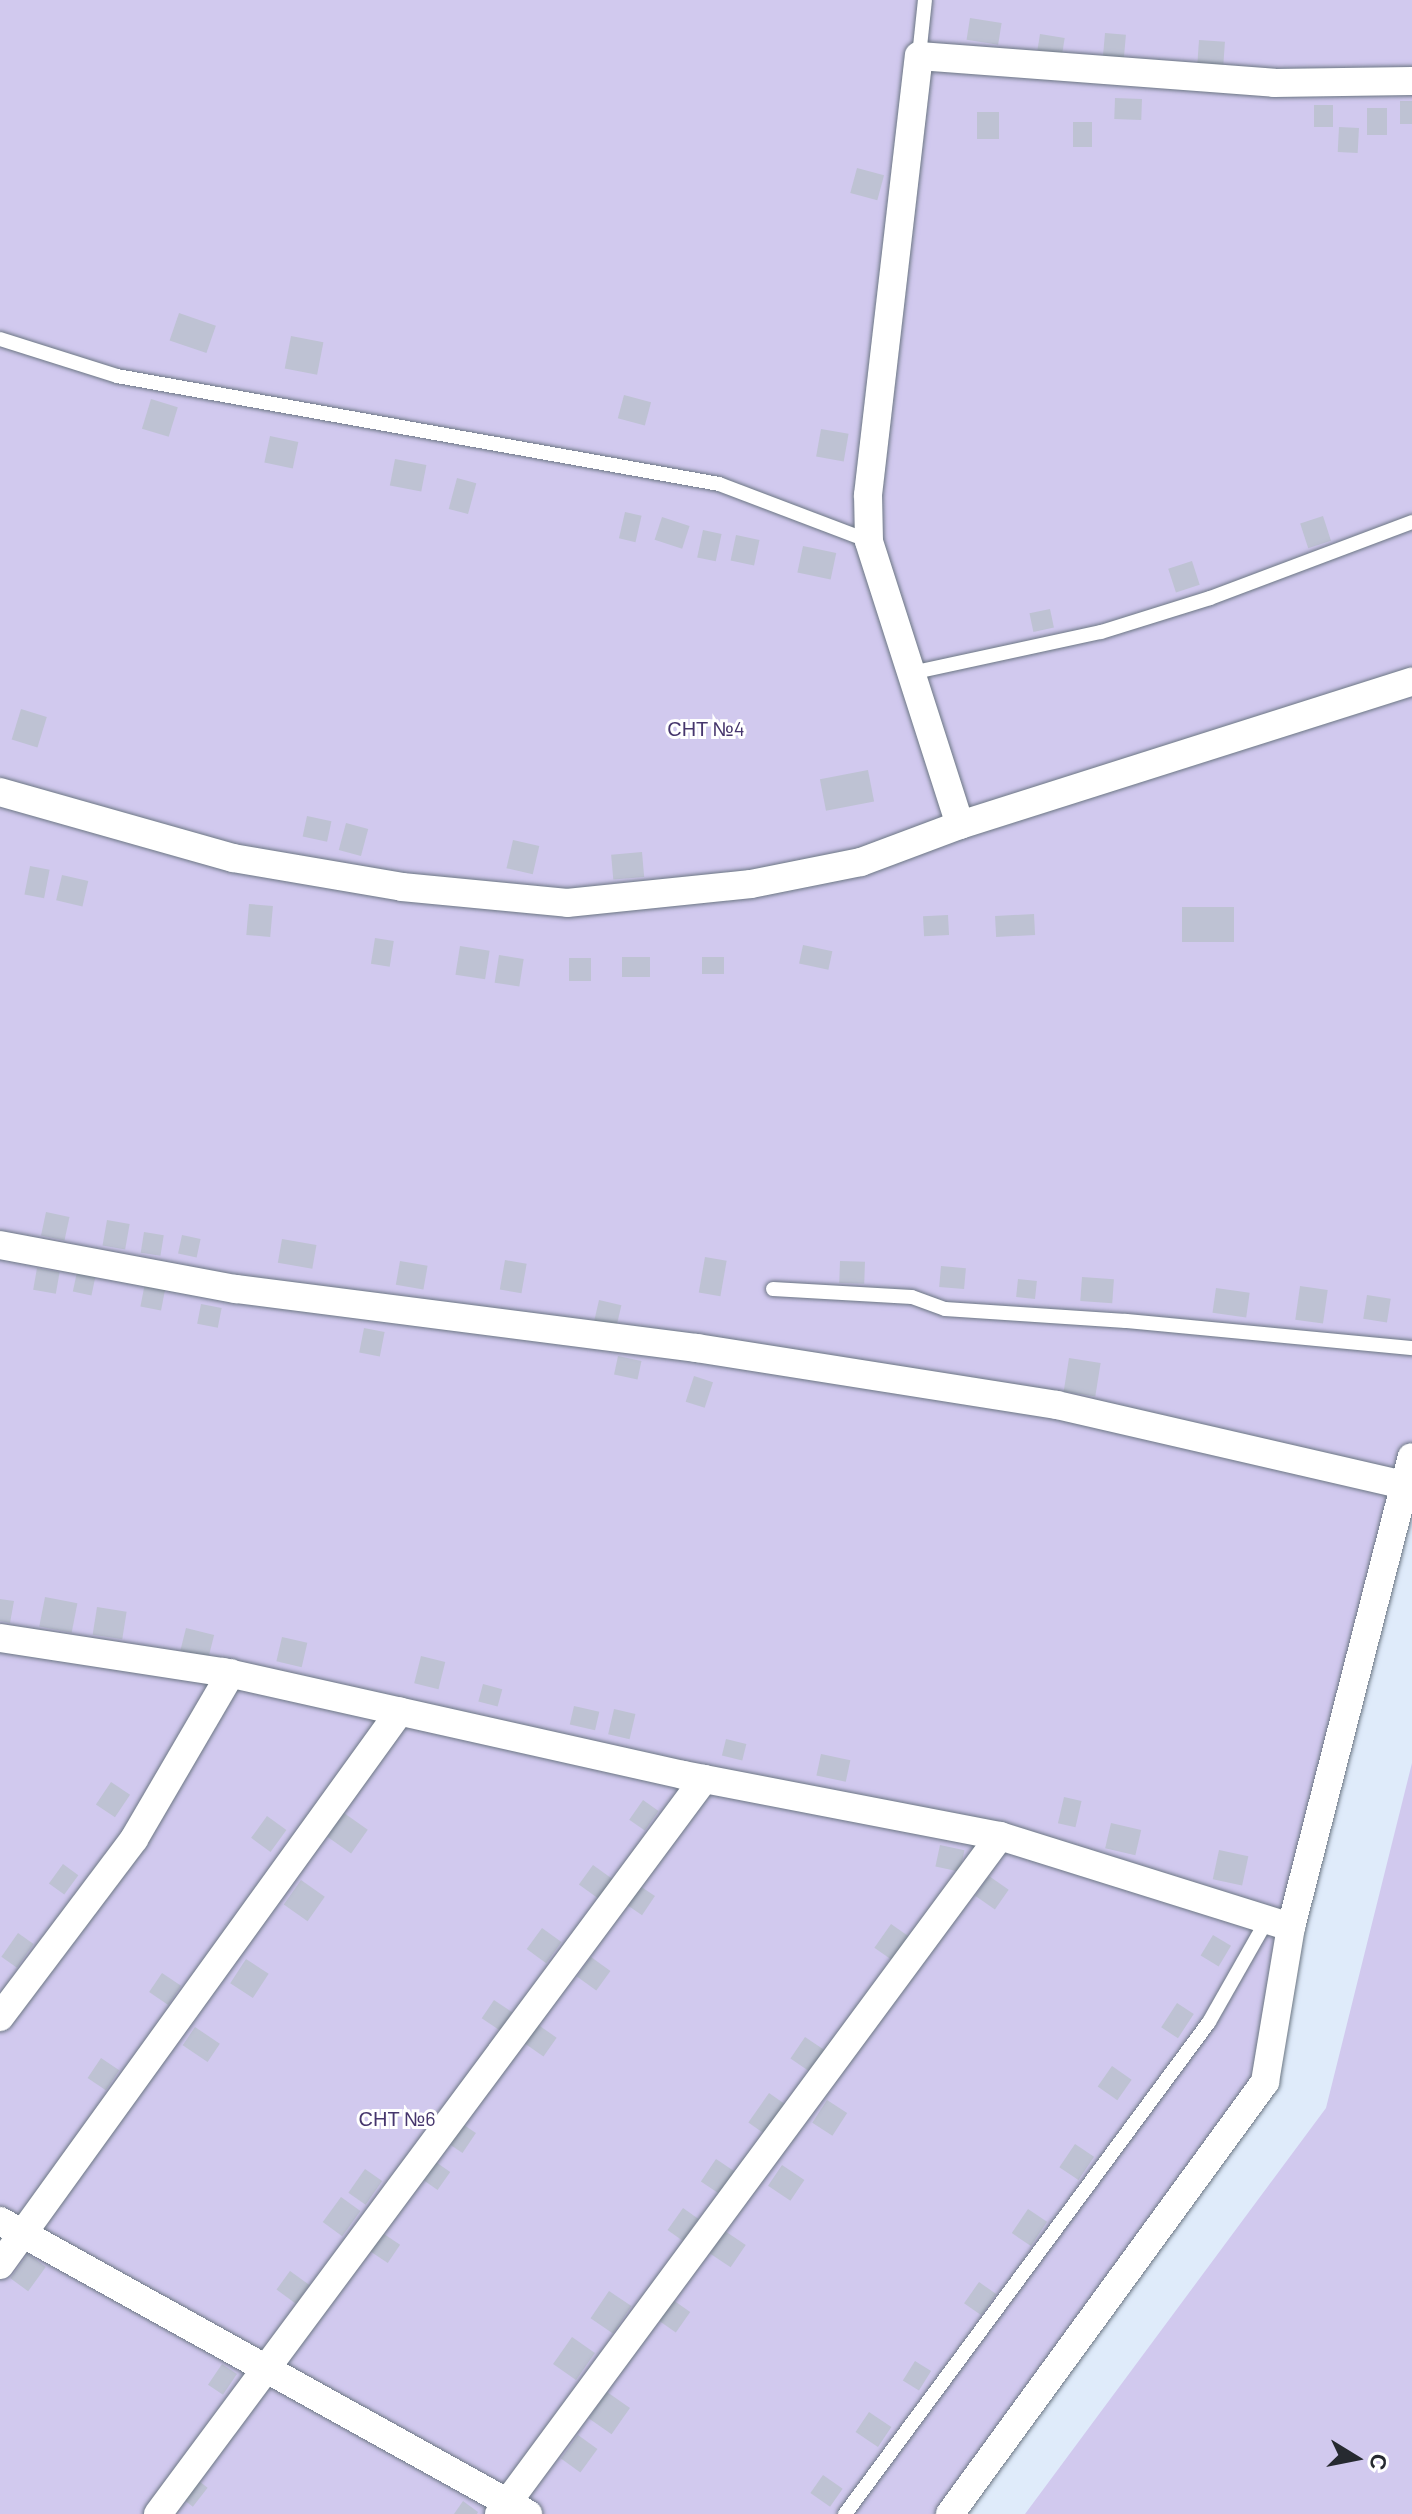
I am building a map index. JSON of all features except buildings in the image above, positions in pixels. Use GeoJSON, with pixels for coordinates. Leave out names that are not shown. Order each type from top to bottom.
{"type":"FeatureCollection","features":[{"type":"Feature","properties":{"kind":"street"},"geometry":{"type":"LineString","coordinates":[[960,825],[869,541],[868,495],[919,56],[1274,83],[1412,81]]}},
{"type":"Feature","properties":{"kind":"street"},"geometry":{"type":"LineString","coordinates":[[0,792],[233,858],[402,887],[567,903],[751,884],[861,862],[960,825],[1412,682]]}},
{"type":"Feature","properties":{"kind":"street"},"geometry":{"type":"LineString","coordinates":[[0,1245],[236,1289],[697,1348],[1057,1405],[1404,1485]]}},
{"type":"Feature","properties":{"kind":"street"},"geometry":{"type":"LineString","coordinates":[[950,2514],[1265,2082],[1279,1924],[1412,1457]]}},
{"type":"Feature","properties":{"kind":"street"},"geometry":{"type":"LineString","coordinates":[[0,1638],[231,1673],[704,1779],[1000,1836],[1279,1924]]}},
{"type":"Feature","properties":{"kind":"street"},"geometry":{"type":"LineString","coordinates":[[0,2017],[134,1839],[231,1673]]}},
{"type":"Feature","properties":{"kind":"street"},"geometry":{"type":"LineString","coordinates":[[0,2265],[12,2227],[400,1711]]}},
{"type":"Feature","properties":{"kind":"street"},"geometry":{"type":"LineString","coordinates":[[158,2514],[704,1779]]}},
{"type":"Feature","properties":{"kind":"street"},"geometry":{"type":"LineString","coordinates":[[12,2227],[268,2369],[511,2510],[1000,1836]]}},
{"type":"Feature","properties":{"kind":"lane"},"geometry":{"type":"LineString","coordinates":[[919,56],[925,0]]}},
{"type":"Feature","properties":{"kind":"lane"},"geometry":{"type":"LineString","coordinates":[[0,339],[117,376],[719,484],[869,541]]}},
{"type":"Feature","properties":{"kind":"lane"},"geometry":{"type":"LineString","coordinates":[[911,673],[1101,632],[1210,598],[1412,522]]}},
{"type":"Feature","properties":{"kind":"lane"},"geometry":{"type":"LineString","coordinates":[[773,1289],[912,1297],[945,1309],[1126,1321],[1412,1348]]}},
{"type":"Feature","properties":{"kind":"lane"},"geometry":{"type":"LineString","coordinates":[[845,2514],[1279,1924]]}},
{"type":"Feature","properties":{"kind":"green space","name":"СНТ №4"},"geometry":{"type":"Polygon","coordinates":[[[0,0],[1412,0],[1412,1457],[1265,2082],[950,2514],[0,2514],[0,0]]]}},
{"type":"Feature","properties":{"kind":"green space"},"geometry":{"type":"Polygon","coordinates":[[[1412,1763],[1412,2514],[1025,2514],[1326,2108],[1412,1763]]]}},
{"type":"Feature","properties":{"kind":"park label","name":"СНТ №6"},"geometry":{"type":"Point","coordinates":[397,2118]}}]}
